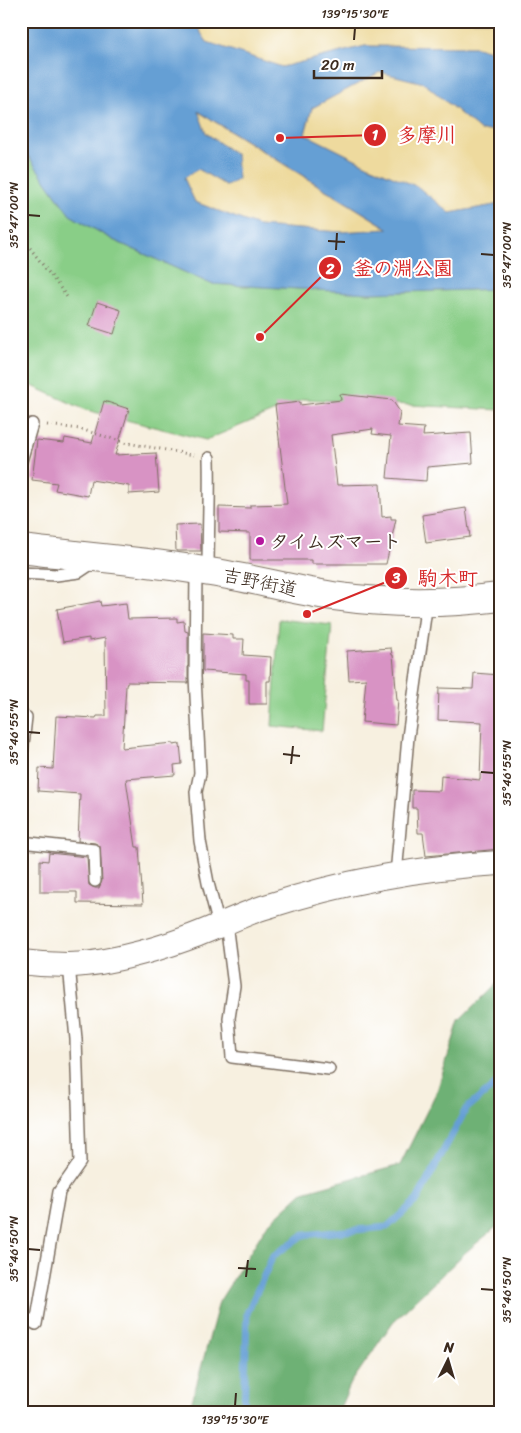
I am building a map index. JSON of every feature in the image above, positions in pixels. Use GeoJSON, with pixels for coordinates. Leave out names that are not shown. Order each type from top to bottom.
{"type":"FeatureCollection","features":[{"type":"Feature","properties":{"kind":"highway","name":"吉野街道"},"geometry":{"type":"LineString","coordinates":[[21,549],[202,570],[333,596],[377,601],[427,602],[500,597]]}},
{"type":"Feature","properties":{"kind":"street"},"geometry":{"type":"LineString","coordinates":[[21,962],[69,965],[145,952],[183,940],[259,909],[296,897],[396,875],[500,863]]}},
{"type":"Feature","properties":{"kind":"lane"},"geometry":{"type":"LineString","coordinates":[[21,461],[32,424]]}},
{"type":"Feature","properties":{"kind":"lane"},"geometry":{"type":"LineString","coordinates":[[209,458],[195,677],[200,773],[196,792],[200,841],[208,884],[223,924],[234,986],[229,1018],[232,1057],[329,1069]]}},
{"type":"Feature","properties":{"kind":"lane"},"geometry":{"type":"LineString","coordinates":[[21,573],[56,575],[78,572],[99,558]]}},
{"type":"Feature","properties":{"kind":"lane"},"geometry":{"type":"LineString","coordinates":[[396,875],[408,737],[427,602]]}},
{"type":"Feature","properties":{"kind":"lane"},"geometry":{"type":"LineString","coordinates":[[21,716],[26,717],[21,762]]}},
{"type":"Feature","properties":{"kind":"lane"},"geometry":{"type":"LineString","coordinates":[[21,842],[94,850],[96,881]]}},
{"type":"Feature","properties":{"kind":"lane"},"geometry":{"type":"LineString","coordinates":[[21,1316],[36,1324],[59,1192],[80,1162],[76,1039],[69,965]]}},
{"type":"Feature","properties":{"kind":"path"},"geometry":{"type":"LineString","coordinates":[[21,236],[67,298]]}},
{"type":"Feature","properties":{"kind":"path"},"geometry":{"type":"LineString","coordinates":[[32,424],[80,429],[127,443],[209,458]]}},
{"type":"Feature","properties":{"kind":"green space"},"geometry":{"type":"Polygon","coordinates":[[[21,146],[70,215],[113,240],[211,284],[370,293],[500,289],[500,410],[304,399],[206,440],[86,410],[21,381],[21,146]]]}},
{"type":"Feature","properties":{"kind":"green space"},"geometry":{"type":"Polygon","coordinates":[[[279,619],[332,625],[322,731],[272,726],[279,619]]]}},
{"type":"Feature","properties":{"kind":"green space"},"geometry":{"type":"Polygon","coordinates":[[[500,980],[500,1224],[466,1252],[393,1322],[351,1383],[338,1412],[189,1412],[219,1302],[267,1225],[303,1192],[400,1165],[437,1091],[459,1021],[500,980]]]}},
{"type":"Feature","properties":{"kind":"sand"},"geometry":{"type":"Polygon","coordinates":[[[193,21],[500,21],[500,54],[477,47],[365,46],[282,67],[207,42],[193,21]]]}},
{"type":"Feature","properties":{"kind":"sand"},"geometry":{"type":"Polygon","coordinates":[[[380,72],[424,83],[481,131],[500,130],[500,204],[450,213],[418,187],[369,166],[305,134],[312,108],[380,72]]]}},
{"type":"Feature","properties":{"kind":"sand"},"geometry":{"type":"Polygon","coordinates":[[[197,111],[389,229],[341,232],[258,226],[195,202],[184,178],[198,169],[227,186],[236,155],[206,133],[197,111]]]}},
{"type":"Feature","properties":{"kind":"water"},"geometry":{"type":"Polygon","coordinates":[[[21,21],[193,21],[207,42],[282,67],[365,46],[477,47],[500,54],[500,130],[481,131],[424,83],[380,72],[312,108],[305,134],[369,166],[418,187],[450,213],[500,204],[500,289],[370,293],[211,284],[113,240],[70,215],[21,146],[21,21]],[[198,111],[206,133],[236,155],[238,179],[227,186],[198,169],[184,178],[195,202],[258,226],[341,232],[388,228],[198,111]]]}},
{"type":"Feature","properties":{"kind":"building"},"geometry":{"type":"Polygon","coordinates":[[[97,302],[121,310],[114,334],[89,326],[97,302]]]}},
{"type":"Feature","properties":{"kind":"building"},"geometry":{"type":"Polygon","coordinates":[[[340,394],[392,400],[400,412],[398,426],[424,428],[423,436],[471,433],[473,463],[427,467],[426,481],[387,478],[391,436],[372,434],[373,429],[331,435],[337,485],[380,484],[382,517],[391,516],[391,519],[396,519],[386,564],[312,564],[312,560],[250,560],[250,533],[219,532],[219,507],[250,508],[250,505],[287,504],[275,405],[300,402],[300,405],[341,400],[340,394]]]}},
{"type":"Feature","properties":{"kind":"building"},"geometry":{"type":"Polygon","coordinates":[[[104,401],[129,409],[115,455],[156,453],[159,492],[129,494],[129,486],[91,480],[88,496],[55,490],[57,483],[32,480],[37,440],[64,443],[65,438],[92,443],[104,401]]]}},
{"type":"Feature","properties":{"kind":"building"},"geometry":{"type":"Polygon","coordinates":[[[466,508],[470,537],[426,543],[422,515],[466,508]]]}},
{"type":"Feature","properties":{"kind":"building"},"geometry":{"type":"Polygon","coordinates":[[[200,524],[201,551],[176,551],[175,525],[200,524]]]}},
{"type":"Feature","properties":{"kind":"building"},"geometry":{"type":"Polygon","coordinates":[[[100,601],[101,606],[126,603],[128,619],[177,618],[177,622],[184,621],[185,631],[188,632],[188,683],[127,682],[126,686],[122,748],[180,744],[182,764],[174,765],[175,775],[126,779],[136,847],[139,847],[143,904],[77,903],[77,892],[40,892],[40,860],[48,861],[49,853],[87,857],[89,885],[99,888],[102,881],[100,846],[95,843],[78,841],[80,794],[38,791],[39,768],[53,769],[56,716],[96,718],[97,716],[106,716],[105,638],[89,641],[89,638],[63,642],[57,609],[100,601]]]}},
{"type":"Feature","properties":{"kind":"building"},"geometry":{"type":"Polygon","coordinates":[[[203,633],[233,635],[233,639],[244,639],[243,655],[271,657],[270,681],[267,681],[267,704],[249,704],[249,680],[246,680],[246,674],[203,671],[203,633]]]}},
{"type":"Feature","properties":{"kind":"building"},"geometry":{"type":"Polygon","coordinates":[[[391,648],[398,700],[396,725],[362,722],[366,679],[349,680],[347,651],[391,648]]]}},
{"type":"Feature","properties":{"kind":"building"},"geometry":{"type":"Polygon","coordinates":[[[474,673],[500,675],[500,849],[426,856],[423,833],[418,833],[417,808],[412,808],[412,790],[440,791],[441,776],[480,780],[482,722],[438,720],[439,688],[473,689],[474,673]]]}},
{"type":"Feature","properties":{"kind":"waterway"},"geometry":{"type":"LineString","coordinates":[[244,1412],[247,1313],[273,1256],[303,1235],[387,1227],[417,1200],[466,1109],[500,1081]]}},
{"type":"Feature","properties":{"kind":"place","name":"多摩川"},"geometry":{"type":"Point","coordinates":[280,138]}},
{"type":"Feature","properties":{"kind":"place","name":"釜の淵公園"},"geometry":{"type":"Point","coordinates":[260,337]}},
{"type":"Feature","properties":{"kind":"place","name":"タイムズマート"},"geometry":{"type":"Point","coordinates":[260,541]}},
{"type":"Feature","properties":{"kind":"place","name":"駒木町"},"geometry":{"type":"Point","coordinates":[307,614]}}]}
